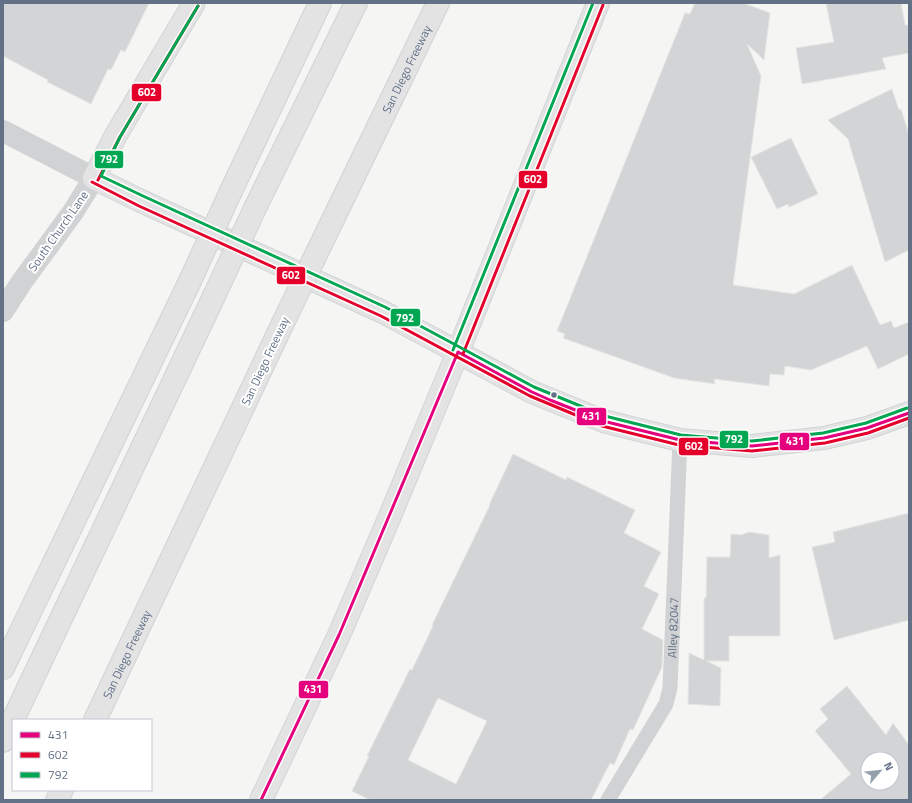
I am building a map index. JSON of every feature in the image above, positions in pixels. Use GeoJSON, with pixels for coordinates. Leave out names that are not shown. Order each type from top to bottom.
{"type":"FeatureCollection","features":[{"type":"Feature","properties":{"kind":"main road","name":"South Church Lane"},"geometry":{"type":"LineString","coordinates":[[94,178],[116,135],[194,3]]}},
{"type":"Feature","properties":{"kind":"main road"},"geometry":{"type":"LineString","coordinates":[[3,668],[190,281],[320,3]]}},
{"type":"Feature","properties":{"kind":"main road"},"geometry":{"type":"LineString","coordinates":[[13,719],[257,204],[356,3]]}},
{"type":"Feature","properties":{"kind":"main road","name":"San Diego Freeway"},"geometry":{"type":"LineString","coordinates":[[95,719],[282,325],[438,3]]}},
{"type":"Feature","properties":{"kind":"main road"},"geometry":{"type":"LineString","coordinates":[[261,800],[340,635],[458,352],[598,3]]}},
{"type":"Feature","properties":{"kind":"main road"},"geometry":{"type":"LineString","coordinates":[[94,178],[148,205],[382,312],[532,392],[603,421],[680,440],[752,446],[824,438],[867,428],[909,413]]}},
{"type":"Feature","properties":{"kind":"main road"},"geometry":{"type":"LineString","coordinates":[[3,741],[12,722]]}},
{"type":"Feature","properties":{"kind":"main road"},"geometry":{"type":"LineString","coordinates":[[57,800],[62,791]]}},
{"type":"Feature","properties":{"kind":"street"},"geometry":{"type":"LineString","coordinates":[[3,131],[94,178]]}},
{"type":"Feature","properties":{"kind":"street","name":"South Church Lane"},"geometry":{"type":"LineString","coordinates":[[3,311],[73,212],[94,178]]}},
{"type":"Feature","properties":{"kind":"lane","name":"Alley 82047"},"geometry":{"type":"LineString","coordinates":[[608,800],[666,704],[670,688],[680,440]]}},
{"type":"Feature","properties":{"kind":"building"},"geometry":{"type":"Polygon","coordinates":[[[3,3],[149,3],[125,52],[121,50],[111,70],[108,69],[91,104],[47,82],[48,80],[3,56],[3,3]]]}},
{"type":"Feature","properties":{"kind":"building"},"geometry":{"type":"Polygon","coordinates":[[[695,3],[743,3],[770,13],[764,60],[747,44],[761,76],[733,285],[794,294],[852,265],[880,325],[891,321],[894,328],[909,322],[909,354],[878,369],[867,346],[811,370],[785,366],[784,375],[770,374],[769,386],[714,379],[715,384],[674,378],[563,338],[565,334],[557,331],[685,13],[690,14],[695,3]]]}},
{"type":"Feature","properties":{"kind":"building"},"geometry":{"type":"Polygon","coordinates":[[[826,3],[901,3],[905,25],[909,25],[909,53],[882,58],[886,69],[802,84],[796,48],[834,42],[826,3]]]}},
{"type":"Feature","properties":{"kind":"building"},"geometry":{"type":"Polygon","coordinates":[[[892,89],[899,110],[901,109],[909,135],[909,250],[885,262],[848,139],[828,120],[892,89]]]}},
{"type":"Feature","properties":{"kind":"building"},"geometry":{"type":"Polygon","coordinates":[[[791,138],[818,194],[789,207],[788,204],[777,209],[751,157],[791,138]]]}},
{"type":"Feature","properties":{"kind":"building"},"geometry":{"type":"Polygon","coordinates":[[[513,454],[566,480],[567,477],[635,510],[624,533],[661,552],[644,586],[659,594],[642,629],[663,640],[662,667],[633,730],[630,729],[614,765],[610,763],[591,800],[370,800],[352,791],[369,756],[367,756],[410,669],[412,670],[513,454]],[[438,698],[408,760],[456,784],[487,721],[438,698]]]}},
{"type":"Feature","properties":{"kind":"building"},"geometry":{"type":"Polygon","coordinates":[[[909,513],[909,620],[834,640],[812,547],[835,542],[833,532],[909,513]]]}},
{"type":"Feature","properties":{"kind":"building"},"geometry":{"type":"Polygon","coordinates":[[[749,532],[769,535],[769,558],[780,555],[780,636],[729,636],[729,661],[707,661],[721,668],[720,706],[688,704],[689,653],[704,660],[704,598],[706,598],[707,557],[730,557],[731,534],[741,535],[749,532]]]}},
{"type":"Feature","properties":{"kind":"building"},"geometry":{"type":"Polygon","coordinates":[[[847,686],[886,735],[893,723],[909,745],[909,800],[820,800],[851,774],[815,731],[828,719],[820,709],[847,686]]]}},
{"type":"Feature","properties":{"kind":"transit line","name":"792"},"geometry":{"type":"LineString","coordinates":[[453,350],[593,3]]}},
{"type":"Feature","properties":{"kind":"transit line","name":"602"},"geometry":{"type":"LineString","coordinates":[[463,354],[603,5]]}},
{"type":"Feature","properties":{"kind":"transit line","name":"602"},"geometry":{"type":"LineString","coordinates":[[98,180],[120,137],[198,6]]}},
{"type":"Feature","properties":{"kind":"transit line","name":"792"},"geometry":{"type":"LineString","coordinates":[[198,6],[120,137],[101,176],[385,307],[534,387],[605,416],[681,435],[752,441],[823,433],[866,423],[907,408]]}},
{"type":"Feature","properties":{"kind":"transit line","name":"602"},"geometry":{"type":"LineString","coordinates":[[92,182],[139,206],[381,316],[530,396],[602,426],[679,445],[752,451],[825,443],[868,433],[909,418]]}},
{"type":"Feature","properties":{"kind":"transit line","name":"431"},"geometry":{"type":"LineString","coordinates":[[458,352],[532,392],[550,400],[603,421],[680,440],[752,446],[824,438],[867,428],[909,413]]}},
{"type":"Feature","properties":{"kind":"transit line","name":"431"},"geometry":{"type":"LineString","coordinates":[[261,800],[339,635],[458,352]]}}]}
